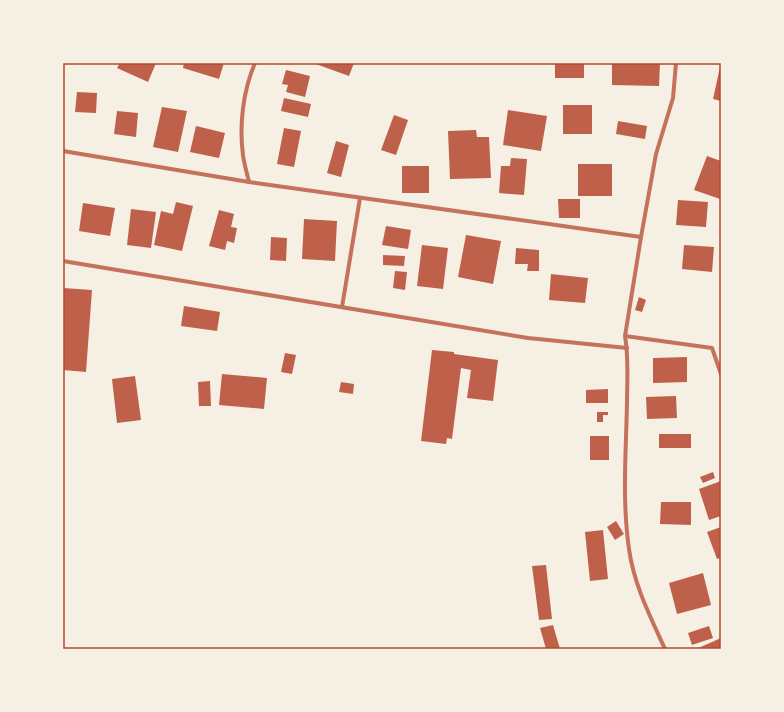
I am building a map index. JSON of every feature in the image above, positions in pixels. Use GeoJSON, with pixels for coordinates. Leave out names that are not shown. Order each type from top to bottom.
{"type":"FeatureCollection","features":[{"type":"Feature","properties":{"kind":"street"},"geometry":{"type":"LineString","coordinates":[[249,182],[243,155],[242,121],[245,93],[255,63]]}},
{"type":"Feature","properties":{"kind":"street"},"geometry":{"type":"LineString","coordinates":[[665,649],[639,593],[629,550],[625,511],[627,348],[625,336],[656,154],[673,98],[676,63]]}},
{"type":"Feature","properties":{"kind":"street"},"geometry":{"type":"LineString","coordinates":[[63,151],[249,182],[641,237]]}},
{"type":"Feature","properties":{"kind":"street"},"geometry":{"type":"LineString","coordinates":[[342,307],[360,198]]}},
{"type":"Feature","properties":{"kind":"street"},"geometry":{"type":"LineString","coordinates":[[63,262],[528,338],[627,348]]}},
{"type":"Feature","properties":{"kind":"street"},"geometry":{"type":"LineString","coordinates":[[625,336],[712,348],[721,374]]}},
{"type":"Feature","properties":{"kind":"building"},"geometry":{"type":"Polygon","coordinates":[[[120,63],[156,63],[148,82],[117,68],[120,63]]]}},
{"type":"Feature","properties":{"kind":"building"},"geometry":{"type":"Polygon","coordinates":[[[184,63],[224,63],[219,79],[183,68],[184,63]]]}},
{"type":"Feature","properties":{"kind":"building"},"geometry":{"type":"Polygon","coordinates":[[[313,63],[354,63],[349,76],[313,63]]]}},
{"type":"Feature","properties":{"kind":"building"},"geometry":{"type":"Polygon","coordinates":[[[555,63],[584,63],[584,78],[555,78],[555,63]]]}},
{"type":"Feature","properties":{"kind":"building"},"geometry":{"type":"Polygon","coordinates":[[[612,63],[660,63],[659,86],[612,85],[612,63]]]}},
{"type":"Feature","properties":{"kind":"building"},"geometry":{"type":"Polygon","coordinates":[[[721,67],[721,101],[713,99],[721,67]]]}},
{"type":"Feature","properties":{"kind":"building"},"geometry":{"type":"Polygon","coordinates":[[[286,70],[310,76],[305,97],[286,92],[288,85],[282,84],[286,70]]]}},
{"type":"Feature","properties":{"kind":"building"},"geometry":{"type":"Polygon","coordinates":[[[77,92],[97,93],[96,113],[75,112],[77,92]]]}},
{"type":"Feature","properties":{"kind":"building"},"geometry":{"type":"Polygon","coordinates":[[[284,98],[311,104],[308,117],[281,111],[284,98]]]}},
{"type":"Feature","properties":{"kind":"building"},"geometry":{"type":"Polygon","coordinates":[[[563,105],[592,105],[592,134],[563,134],[563,105]]]}},
{"type":"Feature","properties":{"kind":"building"},"geometry":{"type":"Polygon","coordinates":[[[162,107],[187,111],[178,152],[153,147],[162,107]]]}},
{"type":"Feature","properties":{"kind":"building"},"geometry":{"type":"Polygon","coordinates":[[[508,110],[547,116],[541,151],[503,145],[508,110]]]}},
{"type":"Feature","properties":{"kind":"building"},"geometry":{"type":"Polygon","coordinates":[[[117,111],[138,113],[136,137],[114,134],[117,111]]]}},
{"type":"Feature","properties":{"kind":"building"},"geometry":{"type":"Polygon","coordinates":[[[394,115],[408,120],[396,155],[381,150],[394,115]]]}},
{"type":"Feature","properties":{"kind":"building"},"geometry":{"type":"Polygon","coordinates":[[[618,121],[647,126],[645,139],[616,134],[618,121]]]}},
{"type":"Feature","properties":{"kind":"building"},"geometry":{"type":"Polygon","coordinates":[[[196,126],[225,133],[219,158],[190,152],[196,126]]]}},
{"type":"Feature","properties":{"kind":"building"},"geometry":{"type":"Polygon","coordinates":[[[284,128],[301,131],[294,167],[277,164],[284,128]]]}},
{"type":"Feature","properties":{"kind":"building"},"geometry":{"type":"Polygon","coordinates":[[[476,130],[477,137],[489,137],[491,178],[450,179],[448,131],[476,130]]]}},
{"type":"Feature","properties":{"kind":"building"},"geometry":{"type":"Polygon","coordinates":[[[336,141],[349,145],[341,177],[327,173],[336,141]]]}},
{"type":"Feature","properties":{"kind":"building"},"geometry":{"type":"Polygon","coordinates":[[[707,156],[721,161],[720,199],[694,190],[707,156]]]}},
{"type":"Feature","properties":{"kind":"building"},"geometry":{"type":"Polygon","coordinates":[[[511,158],[527,159],[524,195],[499,193],[501,166],[510,166],[511,158]]]}},
{"type":"Feature","properties":{"kind":"building"},"geometry":{"type":"Polygon","coordinates":[[[578,164],[612,164],[612,196],[578,196],[578,164]]]}},
{"type":"Feature","properties":{"kind":"building"},"geometry":{"type":"Polygon","coordinates":[[[402,166],[429,166],[429,193],[402,193],[402,166]]]}},
{"type":"Feature","properties":{"kind":"building"},"geometry":{"type":"Polygon","coordinates":[[[558,199],[580,199],[580,218],[559,218],[558,199]]]}},
{"type":"Feature","properties":{"kind":"building"},"geometry":{"type":"Polygon","coordinates":[[[678,200],[708,202],[706,227],[676,225],[678,200]]]}},
{"type":"Feature","properties":{"kind":"building"},"geometry":{"type":"Polygon","coordinates":[[[176,202],[193,206],[182,251],[154,245],[161,211],[173,214],[176,202]]]}},
{"type":"Feature","properties":{"kind":"building"},"geometry":{"type":"Polygon","coordinates":[[[83,203],[115,208],[110,236],[79,231],[83,203]]]}},
{"type":"Feature","properties":{"kind":"building"},"geometry":{"type":"Polygon","coordinates":[[[131,209],[156,212],[151,248],[127,245],[131,209]]]}},
{"type":"Feature","properties":{"kind":"building"},"geometry":{"type":"Polygon","coordinates":[[[219,210],[234,214],[231,227],[237,228],[234,243],[227,241],[225,250],[209,246],[219,210]]]}},
{"type":"Feature","properties":{"kind":"building"},"geometry":{"type":"Polygon","coordinates":[[[304,219],[337,221],[335,261],[302,259],[304,219]]]}},
{"type":"Feature","properties":{"kind":"building"},"geometry":{"type":"Polygon","coordinates":[[[386,226],[411,230],[408,249],[382,245],[386,226]]]}},
{"type":"Feature","properties":{"kind":"building"},"geometry":{"type":"Polygon","coordinates":[[[466,235],[501,241],[493,284],[458,277],[466,235]]]}},
{"type":"Feature","properties":{"kind":"building"},"geometry":{"type":"Polygon","coordinates":[[[271,237],[287,238],[286,261],[270,260],[271,237]]]}},
{"type":"Feature","properties":{"kind":"building"},"geometry":{"type":"Polygon","coordinates":[[[422,245],[448,248],[443,289],[417,286],[422,245]]]}},
{"type":"Feature","properties":{"kind":"building"},"geometry":{"type":"Polygon","coordinates":[[[684,245],[714,247],[712,272],[682,269],[684,245]]]}},
{"type":"Feature","properties":{"kind":"building"},"geometry":{"type":"Polygon","coordinates":[[[516,248],[539,250],[539,271],[527,271],[528,264],[515,264],[516,248]]]}},
{"type":"Feature","properties":{"kind":"building"},"geometry":{"type":"Polygon","coordinates":[[[383,255],[405,256],[404,266],[383,265],[383,255]]]}},
{"type":"Feature","properties":{"kind":"building"},"geometry":{"type":"Polygon","coordinates":[[[395,271],[407,272],[405,290],[393,288],[395,271]]]}},
{"type":"Feature","properties":{"kind":"building"},"geometry":{"type":"Polygon","coordinates":[[[551,274],[588,278],[585,303],[549,300],[551,274]]]}},
{"type":"Feature","properties":{"kind":"building"},"geometry":{"type":"Polygon","coordinates":[[[63,288],[92,290],[86,372],[63,370],[63,288]]]}},
{"type":"Feature","properties":{"kind":"building"},"geometry":{"type":"Polygon","coordinates":[[[639,297],[646,300],[642,312],[635,310],[639,297]]]}},
{"type":"Feature","properties":{"kind":"building"},"geometry":{"type":"Polygon","coordinates":[[[184,306],[220,312],[217,331],[181,326],[184,306]]]}},
{"type":"Feature","properties":{"kind":"building"},"geometry":{"type":"Polygon","coordinates":[[[432,350],[454,352],[454,354],[498,360],[493,401],[467,398],[471,370],[461,368],[452,439],[447,438],[446,444],[421,441],[432,350]]]}},
{"type":"Feature","properties":{"kind":"building"},"geometry":{"type":"Polygon","coordinates":[[[285,353],[296,355],[292,374],[281,372],[285,353]]]}},
{"type":"Feature","properties":{"kind":"building"},"geometry":{"type":"Polygon","coordinates":[[[687,357],[687,382],[653,383],[653,358],[687,357]]]}},
{"type":"Feature","properties":{"kind":"building"},"geometry":{"type":"Polygon","coordinates":[[[222,374],[267,378],[264,409],[219,405],[222,374]]]}},
{"type":"Feature","properties":{"kind":"building"},"geometry":{"type":"Polygon","coordinates":[[[135,376],[141,420],[117,423],[112,379],[135,376]]]}},
{"type":"Feature","properties":{"kind":"building"},"geometry":{"type":"Polygon","coordinates":[[[210,381],[211,406],[199,406],[198,382],[210,381]]]}},
{"type":"Feature","properties":{"kind":"building"},"geometry":{"type":"Polygon","coordinates":[[[341,382],[354,384],[353,394],[339,392],[341,382]]]}},
{"type":"Feature","properties":{"kind":"building"},"geometry":{"type":"Polygon","coordinates":[[[608,389],[608,403],[586,403],[586,390],[608,389]]]}},
{"type":"Feature","properties":{"kind":"building"},"geometry":{"type":"Polygon","coordinates":[[[676,396],[677,418],[647,419],[646,397],[676,396]]]}},
{"type":"Feature","properties":{"kind":"building"},"geometry":{"type":"Polygon","coordinates":[[[597,412],[608,412],[608,415],[603,415],[603,422],[597,422],[597,412]]]}},
{"type":"Feature","properties":{"kind":"building"},"geometry":{"type":"Polygon","coordinates":[[[659,434],[691,434],[691,448],[659,448],[659,434]]]}},
{"type":"Feature","properties":{"kind":"building"},"geometry":{"type":"Polygon","coordinates":[[[590,436],[609,436],[609,460],[590,460],[590,436]]]}},
{"type":"Feature","properties":{"kind":"building"},"geometry":{"type":"Polygon","coordinates":[[[713,472],[715,478],[703,483],[700,477],[713,472]]]}},
{"type":"Feature","properties":{"kind":"building"},"geometry":{"type":"Polygon","coordinates":[[[721,481],[721,516],[709,520],[699,489],[721,481]]]}},
{"type":"Feature","properties":{"kind":"building"},"geometry":{"type":"Polygon","coordinates":[[[661,502],[691,502],[691,525],[660,524],[661,502]]]}},
{"type":"Feature","properties":{"kind":"building"},"geometry":{"type":"Polygon","coordinates":[[[616,521],[624,534],[615,540],[607,527],[616,521]]]}},
{"type":"Feature","properties":{"kind":"building"},"geometry":{"type":"Polygon","coordinates":[[[721,527],[721,558],[717,559],[707,532],[721,527]]]}},
{"type":"Feature","properties":{"kind":"building"},"geometry":{"type":"Polygon","coordinates":[[[603,530],[608,579],[590,581],[585,532],[603,530]]]}},
{"type":"Feature","properties":{"kind":"building"},"geometry":{"type":"Polygon","coordinates":[[[546,565],[552,619],[539,620],[532,566],[546,565]]]}},
{"type":"Feature","properties":{"kind":"building"},"geometry":{"type":"Polygon","coordinates":[[[703,573],[711,605],[677,614],[669,583],[703,573]]]}},
{"type":"Feature","properties":{"kind":"building"},"geometry":{"type":"Polygon","coordinates":[[[553,625],[560,649],[546,649],[540,628],[553,625]]]}},
{"type":"Feature","properties":{"kind":"building"},"geometry":{"type":"Polygon","coordinates":[[[709,626],[713,638],[692,645],[688,633],[709,626]]]}},
{"type":"Feature","properties":{"kind":"building"},"geometry":{"type":"Polygon","coordinates":[[[721,638],[721,649],[696,649],[721,638]]]}}]}
